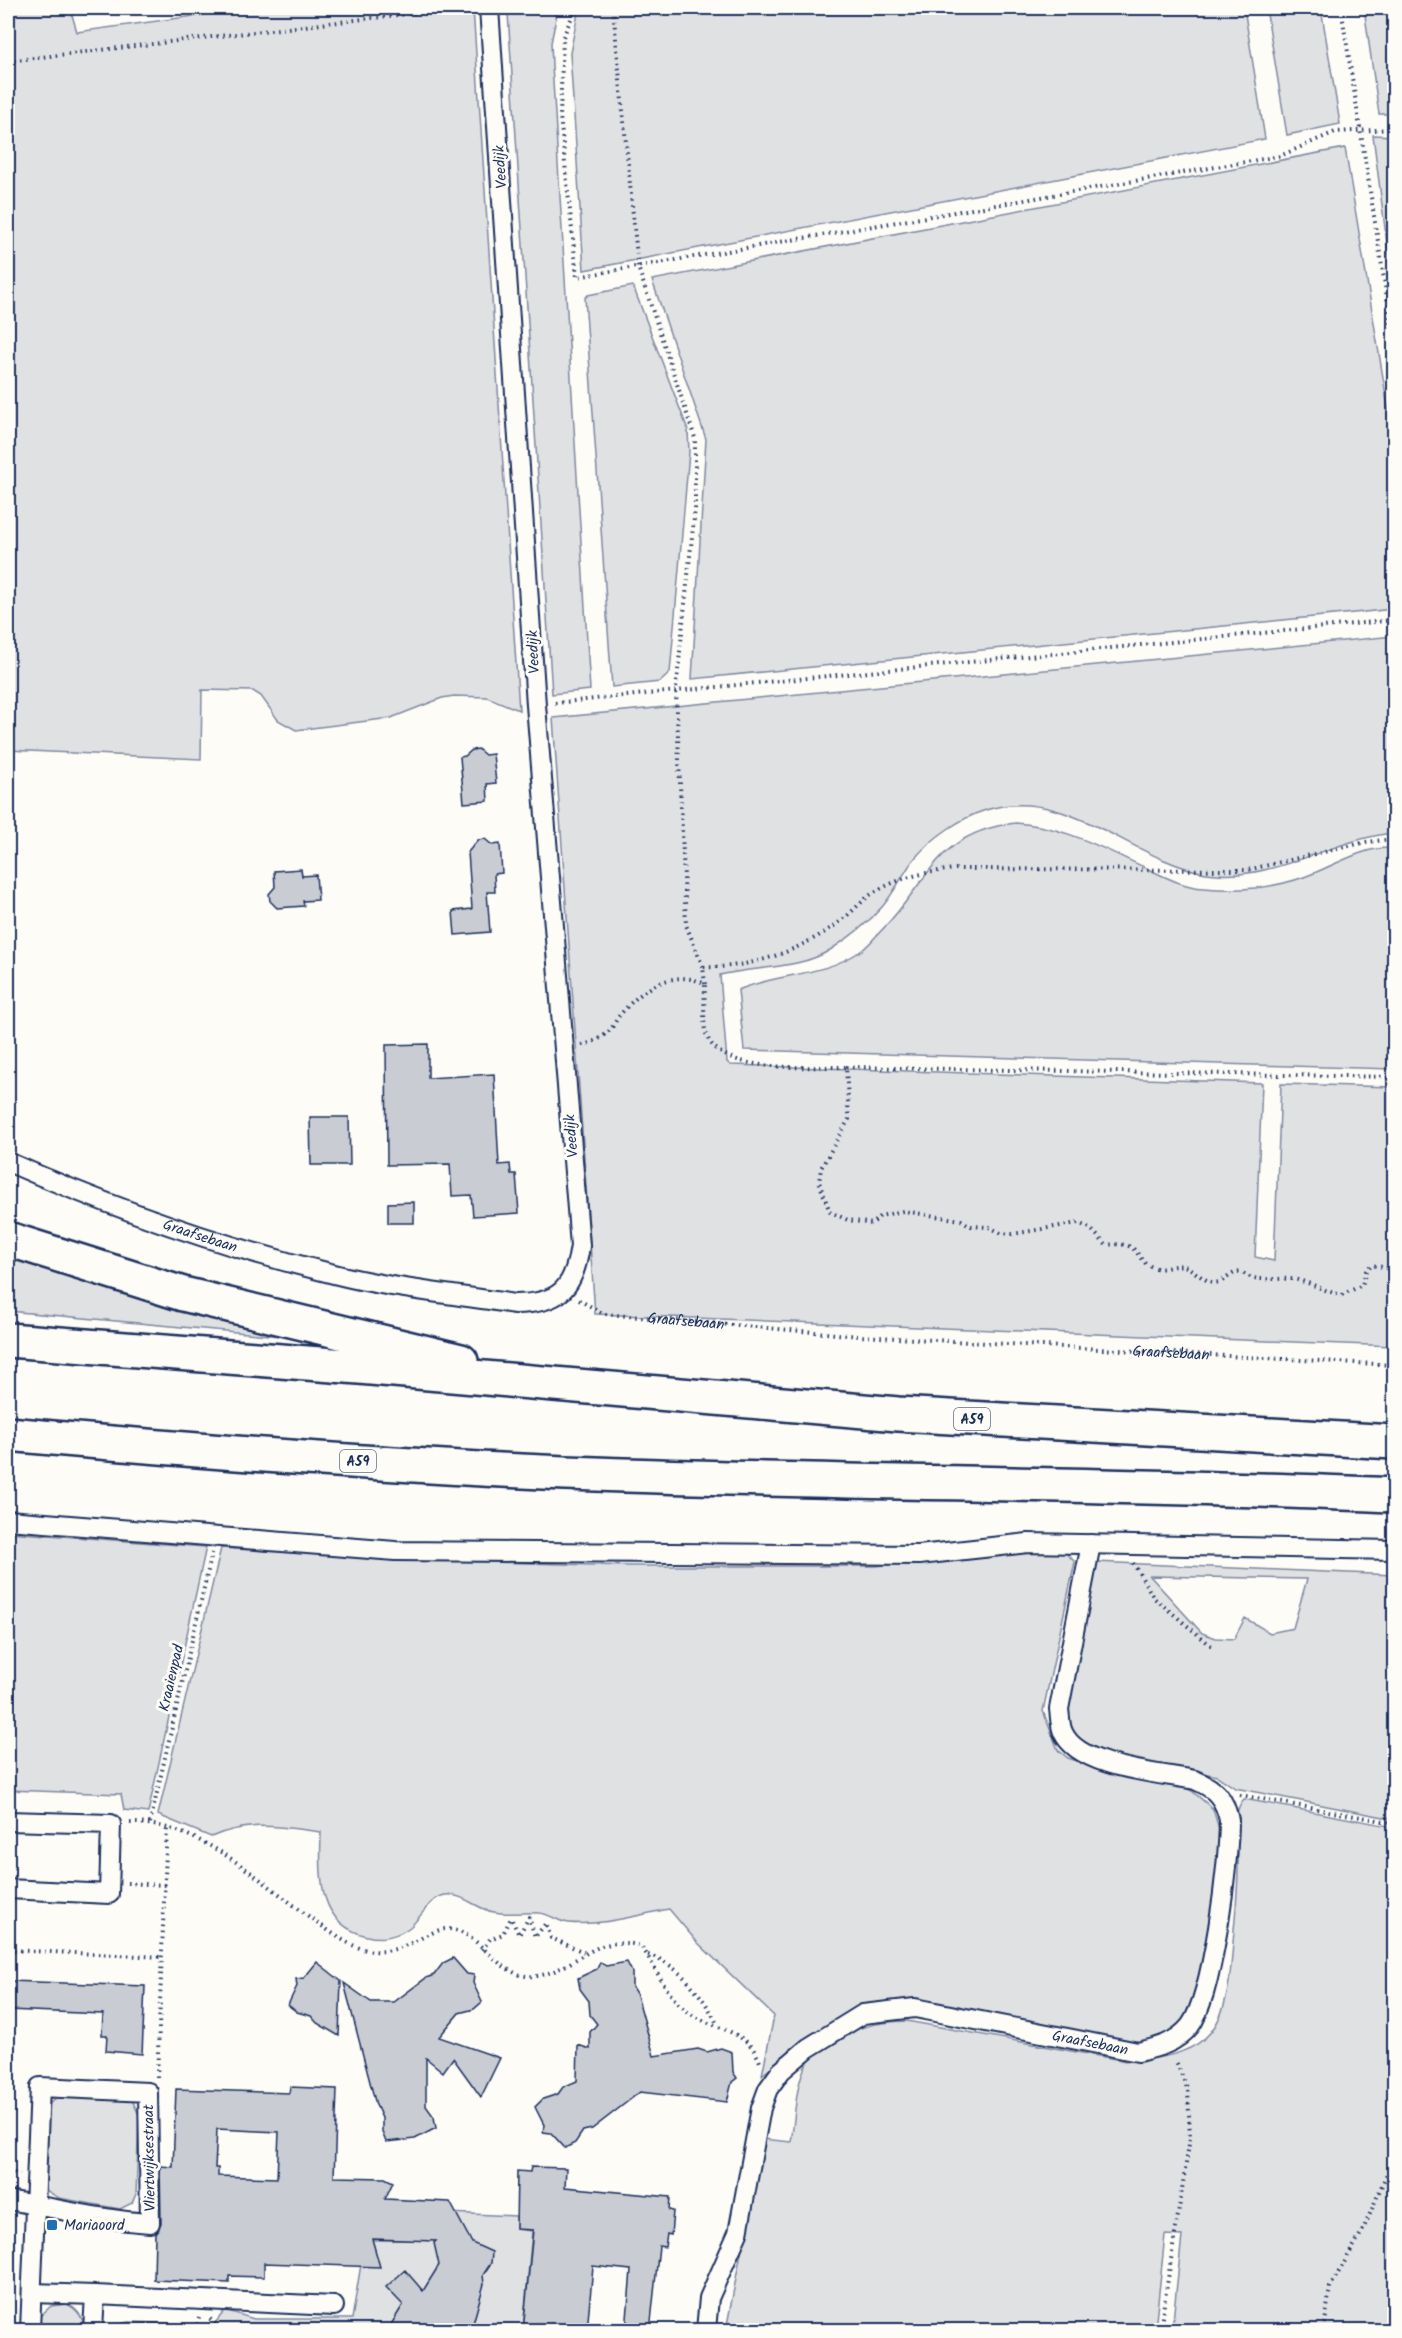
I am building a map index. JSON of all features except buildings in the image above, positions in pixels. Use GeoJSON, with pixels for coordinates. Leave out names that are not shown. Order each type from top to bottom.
{"type":"FeatureCollection","features":[{"type":"Feature","properties":{"kind":"highway","name":"A59"},"geometry":{"type":"LineString","coordinates":[[8,1239],[183,1294],[402,1345],[550,1385]]}},
{"type":"Feature","properties":{"kind":"highway","name":"A59"},"geometry":{"type":"LineString","coordinates":[[8,1340],[359,1367],[898,1414],[1395,1442]]}},
{"type":"Feature","properties":{"kind":"highway","name":"A59"},"geometry":{"type":"LineString","coordinates":[[8,1434],[298,1458],[543,1472],[1238,1487],[1395,1495]]}},
{"type":"Feature","properties":{"kind":"street","name":"Veedijk"},"geometry":{"type":"LineString","coordinates":[[489,8],[536,705],[580,1246],[572,1280],[563,1291]]}},
{"type":"Feature","properties":{"kind":"street","name":"Graafsebaan"},"geometry":{"type":"LineString","coordinates":[[8,1162],[84,1195],[220,1243],[337,1275],[514,1304],[534,1304],[550,1300],[563,1291]]}},
{"type":"Feature","properties":{"kind":"street"},"geometry":{"type":"LineString","coordinates":[[8,1520],[395,1551],[919,1555],[1028,1544],[1395,1550]]}},
{"type":"Feature","properties":{"kind":"street"},"geometry":{"type":"LineString","coordinates":[[1091,1544],[1059,1709],[1063,1732],[1077,1750],[1096,1760],[1195,1779],[1218,1793]]}},
{"type":"Feature","properties":{"kind":"street","name":"Graafsebaan"},"geometry":{"type":"LineString","coordinates":[[706,2331],[709,2298],[738,2233],[761,2108],[768,2089],[781,2070],[808,2048],[864,2014],[915,2008],[1138,2052],[1169,2044],[1190,2025],[1209,1982],[1229,1837],[1226,1804],[1218,1793]]}},
{"type":"Feature","properties":{"kind":"street"},"geometry":{"type":"LineString","coordinates":[[8,1821],[111,1824],[109,1894],[8,1889]]}},
{"type":"Feature","properties":{"kind":"street","name":"Vliertwijksestraat"},"geometry":{"type":"LineString","coordinates":[[8,2200],[124,2222],[150,2223],[147,2092],[40,2087],[34,2204]]}},
{"type":"Feature","properties":{"kind":"street"},"geometry":{"type":"LineString","coordinates":[[30,2331],[34,2204]]}},
{"type":"Feature","properties":{"kind":"street"},"geometry":{"type":"LineString","coordinates":[[32,2293],[334,2306]]}},
{"type":"Feature","properties":{"kind":"street"},"geometry":{"type":"LineString","coordinates":[[93,2331],[95,2295]]}},
{"type":"Feature","properties":{"kind":"path"},"geometry":{"type":"LineString","coordinates":[[8,61],[458,8]]}},
{"type":"Feature","properties":{"kind":"path"},"geometry":{"type":"LineString","coordinates":[[576,8],[563,37],[560,116],[577,277],[1280,156],[1335,132],[1395,129]]}},
{"type":"Feature","properties":{"kind":"path"},"geometry":{"type":"LineString","coordinates":[[613,8],[638,267],[695,438],[695,508],[676,690],[686,926],[703,967],[706,1036],[722,1054],[743,1064],[1395,1077]]}},
{"type":"Feature","properties":{"kind":"path"},"geometry":{"type":"LineString","coordinates":[[1341,8],[1395,342]]}},
{"type":"Feature","properties":{"kind":"path"},"geometry":{"type":"LineString","coordinates":[[536,705],[1395,621]]}},
{"type":"Feature","properties":{"kind":"path"},"geometry":{"type":"LineString","coordinates":[[703,967],[724,968],[773,957],[817,938],[877,890],[911,874],[955,869],[1247,870],[1366,842],[1395,839]]}},
{"type":"Feature","properties":{"kind":"path"},"geometry":{"type":"LineString","coordinates":[[563,1048],[592,1043],[610,1031],[636,996],[658,983],[676,978],[696,979],[705,984]]}},
{"type":"Feature","properties":{"kind":"path"},"geometry":{"type":"LineString","coordinates":[[846,1067],[849,1119],[821,1168],[819,1182],[830,1212],[848,1220],[872,1224],[880,1216],[903,1211],[961,1220],[970,1226],[989,1227],[1001,1233],[1013,1234],[1078,1223],[1090,1228],[1106,1245],[1123,1243],[1136,1248],[1144,1262],[1154,1268],[1161,1269],[1173,1264],[1185,1266],[1209,1282],[1220,1282],[1240,1272],[1252,1278],[1297,1280],[1342,1295],[1362,1285],[1366,1278],[1366,1270],[1371,1265],[1395,1269]]}},
{"type":"Feature","properties":{"kind":"path","name":"Graafsebaan"},"geometry":{"type":"LineString","coordinates":[[563,1291],[604,1314],[860,1336],[1395,1365]]}},
{"type":"Feature","properties":{"kind":"path","name":"Kraaienpad"},"geometry":{"type":"LineString","coordinates":[[150,1823],[216,1538]]}},
{"type":"Feature","properties":{"kind":"path"},"geometry":{"type":"LineString","coordinates":[[1122,1545],[1154,1598],[1214,1648]]}},
{"type":"Feature","properties":{"kind":"path"},"geometry":{"type":"LineString","coordinates":[[1218,1793],[1256,1797],[1395,1823]]}},
{"type":"Feature","properties":{"kind":"path"},"geometry":{"type":"LineString","coordinates":[[111,1824],[150,1823],[167,1826],[201,1839],[330,1931],[356,1947],[378,1953],[392,1951],[447,1929],[469,1937],[504,1967],[534,1977],[551,1972],[585,1952],[615,1942],[628,1942],[641,1946],[676,2001],[688,2012],[740,2035],[751,2045],[768,2089]]}},
{"type":"Feature","properties":{"kind":"path"},"geometry":{"type":"LineString","coordinates":[[147,2092],[157,2084],[167,1826]]}},
{"type":"Feature","properties":{"kind":"path"},"geometry":{"type":"LineString","coordinates":[[109,1882],[165,1885]]}},
{"type":"Feature","properties":{"kind":"path"},"geometry":{"type":"LineString","coordinates":[[482,1950],[490,1939],[503,1934],[511,1918],[519,1935],[529,1917],[535,1937],[546,1923],[551,1938],[585,1952]]}},
{"type":"Feature","properties":{"kind":"path"},"geometry":{"type":"LineString","coordinates":[[8,1950],[162,1957]]}},
{"type":"Feature","properties":{"kind":"path"},"geometry":{"type":"LineString","coordinates":[[647,1955],[655,1956],[687,1980],[710,2008],[717,2025]]}},
{"type":"Feature","properties":{"kind":"path"},"geometry":{"type":"LineString","coordinates":[[1160,2331],[1190,2138],[1188,2090],[1169,2044]]}},
{"type":"Feature","properties":{"kind":"path"},"geometry":{"type":"LineString","coordinates":[[1324,2331],[1330,2287],[1363,2230],[1395,2157]]}},
{"type":"Feature","properties":{"kind":"shaded area"},"geometry":{"type":"Polygon","coordinates":[[[8,8],[70,8],[77,32],[253,8],[473,8],[519,710],[487,697],[454,696],[442,698],[391,718],[296,730],[278,720],[261,696],[253,691],[202,690],[201,759],[8,750],[8,8]]]}},
{"type":"Feature","properties":{"kind":"shaded area"},"geometry":{"type":"Polygon","coordinates":[[[517,8],[558,8],[551,43],[552,65],[590,690],[552,694],[508,13],[517,8]]]}},
{"type":"Feature","properties":{"kind":"shaded area"},"geometry":{"type":"Polygon","coordinates":[[[579,8],[1244,8],[1265,139],[584,270],[570,53],[579,8]]]}},
{"type":"Feature","properties":{"kind":"shaded area"},"geometry":{"type":"Polygon","coordinates":[[[1266,8],[1321,8],[1340,124],[1287,135],[1266,8]]]}},
{"type":"Feature","properties":{"kind":"shaded area"},"geometry":{"type":"Polygon","coordinates":[[[1364,8],[1394,8],[1394,114],[1379,114],[1364,8]]]}},
{"type":"Feature","properties":{"kind":"shaded area"},"geometry":{"type":"Polygon","coordinates":[[[1373,135],[1394,136],[1394,298],[1373,135]]]}},
{"type":"Feature","properties":{"kind":"shaded area"},"geometry":{"type":"Polygon","coordinates":[[[1345,148],[1394,444],[1394,609],[692,679],[706,439],[652,280],[1345,148]]]}},
{"type":"Feature","properties":{"kind":"shaded area"},"geometry":{"type":"Polygon","coordinates":[[[633,286],[688,430],[689,452],[670,673],[660,682],[612,687],[585,298],[588,295],[633,286]]]}},
{"type":"Feature","properties":{"kind":"shaded area"},"geometry":{"type":"Polygon","coordinates":[[[1394,636],[1394,833],[1347,843],[1255,872],[1206,873],[1151,854],[1071,815],[1043,807],[1015,805],[986,810],[957,823],[930,843],[915,858],[882,907],[858,930],[830,950],[805,961],[720,975],[727,1062],[731,1065],[1262,1083],[1255,1257],[1274,1261],[1281,1084],[1394,1087],[1394,1346],[595,1314],[553,718],[1394,636]]]}},
{"type":"Feature","properties":{"kind":"shaded area"},"geometry":{"type":"Polygon","coordinates":[[[1016,823],[1066,833],[1181,883],[1217,889],[1242,889],[1279,884],[1314,873],[1360,853],[1383,848],[1394,849],[1394,1069],[744,1050],[738,990],[768,980],[815,971],[845,960],[862,950],[896,914],[936,863],[950,849],[967,837],[989,828],[1016,823]]]}},
{"type":"Feature","properties":{"kind":"shaded area"},"geometry":{"type":"Polygon","coordinates":[[[8,1253],[323,1340],[8,1311],[8,1253]]]}},
{"type":"Feature","properties":{"kind":"shaded area"},"geometry":{"type":"Polygon","coordinates":[[[8,1532],[206,1547],[148,1813],[124,1810],[121,1794],[8,1790],[8,1532]]]}},
{"type":"Feature","properties":{"kind":"shaded area"},"geometry":{"type":"Polygon","coordinates":[[[221,1548],[386,1559],[629,1566],[876,1566],[1040,1548],[1063,1550],[1075,1562],[1043,1711],[1058,1750],[1068,1758],[1094,1767],[1177,1784],[1192,1791],[1213,1809],[1219,1829],[1220,1851],[1211,1980],[1179,2033],[1142,2045],[905,2002],[803,2043],[762,2075],[774,2016],[697,1942],[669,1909],[581,1924],[569,1923],[539,1913],[489,1911],[457,1896],[445,1895],[433,1901],[410,1927],[395,1935],[373,1937],[350,1930],[338,1921],[324,1895],[321,1832],[266,1826],[239,1828],[211,1837],[158,1815],[221,1548]]]}},
{"type":"Feature","properties":{"kind":"shaded area"},"geometry":{"type":"Polygon","coordinates":[[[1095,1562],[1394,1575],[1394,1819],[1235,1788],[1217,1776],[1098,1751],[1078,1739],[1068,1726],[1063,1710],[1095,1562]],[[1150,1576],[1202,1633],[1216,1638],[1234,1639],[1245,1618],[1270,1633],[1293,1628],[1307,1579],[1150,1576]]]}},
{"type":"Feature","properties":{"kind":"shaded area"},"geometry":{"type":"Polygon","coordinates":[[[1244,1799],[1394,1827],[1394,2330],[1172,2330],[1182,2236],[1165,2235],[1155,2330],[726,2330],[763,2139],[791,2142],[801,2077],[811,2057],[821,2047],[848,2032],[864,2027],[907,2021],[1126,2061],[1156,2058],[1180,2052],[1198,2043],[1211,2031],[1221,2015],[1227,1996],[1238,1878],[1236,1818],[1244,1799]]]}},
{"type":"Feature","properties":{"kind":"shaded area"},"geometry":{"type":"Polygon","coordinates":[[[64,2095],[132,2100],[139,2115],[136,2194],[132,2203],[120,2209],[59,2198],[47,2191],[43,2178],[47,2108],[51,2102],[64,2095]]]}},
{"type":"Feature","properties":{"kind":"shaded area"},"geometry":{"type":"Polygon","coordinates":[[[424,2212],[516,2216],[516,2229],[532,2231],[523,2330],[210,2330],[225,2310],[254,2319],[352,2319],[365,2240],[422,2240],[424,2212]]]}},
{"type":"Feature","properties":{"kind":"shaded area"},"geometry":{"type":"Polygon","coordinates":[[[67,2304],[80,2315],[84,2330],[38,2330],[40,2316],[51,2306],[67,2304]]]}},
{"type":"Feature","properties":{"kind":"shaded area"},"geometry":{"type":"Polygon","coordinates":[[[128,2322],[185,2324],[183,2330],[119,2330],[120,2324],[128,2322]]]}},
{"type":"Feature","properties":{"kind":"place","name":"Mariaoord"},"geometry":{"type":"Point","coordinates":[52,2225]}}]}
